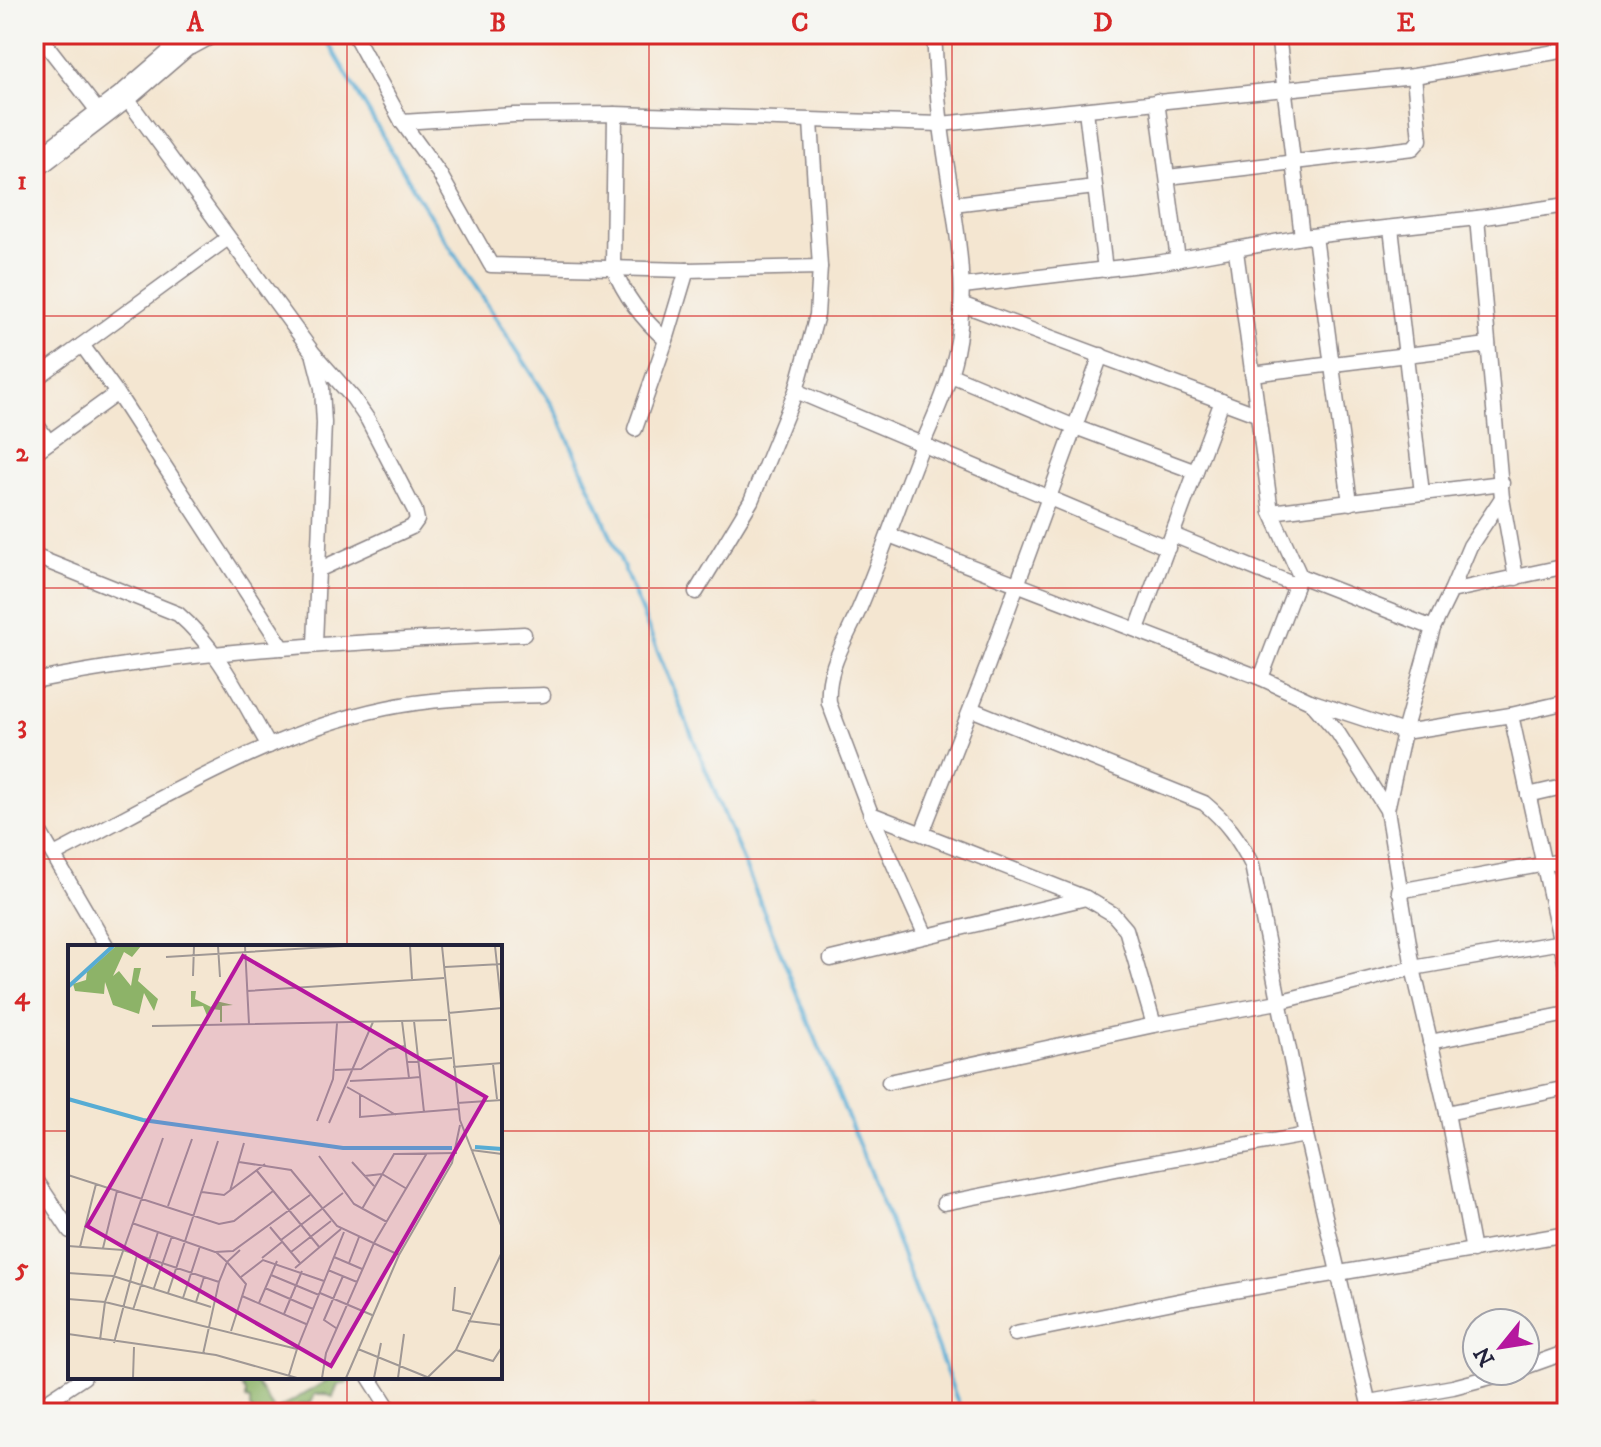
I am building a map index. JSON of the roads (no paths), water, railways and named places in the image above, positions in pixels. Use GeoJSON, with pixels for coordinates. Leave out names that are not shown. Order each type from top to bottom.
{"type":"FeatureCollection","features":[{"type":"Feature","properties":{"kind":"main road"},"geometry":{"type":"LineString","coordinates":[[34,166],[125,96],[197,34]]}},
{"type":"Feature","properties":{"kind":"street"},"geometry":{"type":"LineString","coordinates":[[38,34],[101,115]]}},
{"type":"Feature","properties":{"kind":"street"},"geometry":{"type":"LineString","coordinates":[[171,58],[216,34]]}},
{"type":"Feature","properties":{"kind":"street"},"geometry":{"type":"LineString","coordinates":[[354,34],[402,122],[439,173],[491,265],[687,270],[820,267]]}},
{"type":"Feature","properties":{"kind":"street"},"geometry":{"type":"LineString","coordinates":[[926,936],[871,814],[829,703],[828,685],[951,375],[964,305],[941,124],[934,34]]}},
{"type":"Feature","properties":{"kind":"street"},"geometry":{"type":"LineString","coordinates":[[1278,34],[1294,163],[1333,363],[1350,503]]}},
{"type":"Feature","properties":{"kind":"street"},"geometry":{"type":"LineString","coordinates":[[402,122],[514,115],[615,114],[941,124],[1414,76],[1553,55],[1567,50]]}},
{"type":"Feature","properties":{"kind":"street"},"geometry":{"type":"LineString","coordinates":[[1168,177],[1417,146],[1420,140],[1414,76]]}},
{"type":"Feature","properties":{"kind":"street"},"geometry":{"type":"LineString","coordinates":[[125,96],[313,353],[353,398],[368,420],[417,520],[412,527],[318,570]]}},
{"type":"Feature","properties":{"kind":"street"},"geometry":{"type":"LineString","coordinates":[[1157,101],[1178,260]]}},
{"type":"Feature","properties":{"kind":"street"},"geometry":{"type":"LineString","coordinates":[[1086,110],[1105,270]]}},
{"type":"Feature","properties":{"kind":"street"},"geometry":{"type":"LineString","coordinates":[[615,114],[613,267],[622,291],[644,320],[666,340]]}},
{"type":"Feature","properties":{"kind":"street"},"geometry":{"type":"LineString","coordinates":[[696,592],[751,501],[796,391],[817,315],[820,267],[811,121]]}},
{"type":"Feature","properties":{"kind":"street"},"geometry":{"type":"LineString","coordinates":[[953,204],[1095,187]]}},
{"type":"Feature","properties":{"kind":"street"},"geometry":{"type":"LineString","coordinates":[[963,286],[1178,260],[1308,236],[1567,205]]}},
{"type":"Feature","properties":{"kind":"street"},"geometry":{"type":"LineString","coordinates":[[1477,218],[1502,490],[1516,578]]}},
{"type":"Feature","properties":{"kind":"street"},"geometry":{"type":"LineString","coordinates":[[1391,228],[1422,493]]}},
{"type":"Feature","properties":{"kind":"street"},"geometry":{"type":"LineString","coordinates":[[34,380],[228,238]]}},
{"type":"Feature","properties":{"kind":"street"},"geometry":{"type":"LineString","coordinates":[[1236,251],[1271,512],[1298,580],[1261,678]]}},
{"type":"Feature","properties":{"kind":"street"},"geometry":{"type":"LineString","coordinates":[[635,429],[687,270]]}},
{"type":"Feature","properties":{"kind":"street"},"geometry":{"type":"LineString","coordinates":[[964,305],[1256,414]]}},
{"type":"Feature","properties":{"kind":"street"},"geometry":{"type":"LineString","coordinates":[[82,345],[117,393],[283,648]]}},
{"type":"Feature","properties":{"kind":"street"},"geometry":{"type":"LineString","coordinates":[[1252,374],[1488,345]]}},
{"type":"Feature","properties":{"kind":"street"},"geometry":{"type":"LineString","coordinates":[[313,353],[322,388],[324,423],[315,644]]}},
{"type":"Feature","properties":{"kind":"street"},"geometry":{"type":"LineString","coordinates":[[922,833],[971,709],[1101,355]]}},
{"type":"Feature","properties":{"kind":"street"},"geometry":{"type":"LineString","coordinates":[[951,375],[1075,427],[1196,472]]}},
{"type":"Feature","properties":{"kind":"street"},"geometry":{"type":"LineString","coordinates":[[796,391],[1049,497],[1170,542],[1298,580],[1433,628]]}},
{"type":"Feature","properties":{"kind":"street"},"geometry":{"type":"LineString","coordinates":[[34,453],[117,393]]}},
{"type":"Feature","properties":{"kind":"street"},"geometry":{"type":"LineString","coordinates":[[1137,629],[1222,401]]}},
{"type":"Feature","properties":{"kind":"street"},"geometry":{"type":"LineString","coordinates":[[34,421],[49,442]]}},
{"type":"Feature","properties":{"kind":"street"},"geometry":{"type":"LineString","coordinates":[[1271,512],[1422,493],[1502,490]]}},
{"type":"Feature","properties":{"kind":"street"},"geometry":{"type":"LineString","coordinates":[[1473,1251],[1447,1113],[1413,968],[1387,810],[1404,732],[1433,628],[1470,546],[1502,490]]}},
{"type":"Feature","properties":{"kind":"street"},"geometry":{"type":"LineString","coordinates":[[889,535],[1137,629],[1261,678],[1310,701],[1404,732],[1511,715],[1567,702]]}},
{"type":"Feature","properties":{"kind":"street"},"geometry":{"type":"LineString","coordinates":[[34,556],[178,614],[198,630],[269,746]]}},
{"type":"Feature","properties":{"kind":"street"},"geometry":{"type":"LineString","coordinates":[[1451,591],[1567,566]]}},
{"type":"Feature","properties":{"kind":"street"},"geometry":{"type":"LineString","coordinates":[[34,681],[81,671],[315,644],[524,634]]}},
{"type":"Feature","properties":{"kind":"street"},"geometry":{"type":"LineString","coordinates":[[54,855],[269,746],[312,729],[383,708],[426,700],[543,695]]}},
{"type":"Feature","properties":{"kind":"street"},"geometry":{"type":"LineString","coordinates":[[1310,701],[1338,733],[1387,810]]}},
{"type":"Feature","properties":{"kind":"street"},"geometry":{"type":"LineString","coordinates":[[971,709],[1204,803],[1224,819],[1241,842],[1252,865],[1306,1135],[1370,1408],[1461,1385]]}},
{"type":"Feature","properties":{"kind":"street"},"geometry":{"type":"LineString","coordinates":[[1511,715],[1564,942],[1567,971]]}},
{"type":"Feature","properties":{"kind":"street"},"geometry":{"type":"LineString","coordinates":[[1528,795],[1567,786]]}},
{"type":"Feature","properties":{"kind":"street"},"geometry":{"type":"LineString","coordinates":[[871,814],[1086,898],[1113,914],[1126,929],[1154,1025]]}},
{"type":"Feature","properties":{"kind":"street"},"geometry":{"type":"LineString","coordinates":[[34,822],[106,945]]}},
{"type":"Feature","properties":{"kind":"street"},"geometry":{"type":"LineString","coordinates":[[1399,891],[1567,860]]}},
{"type":"Feature","properties":{"kind":"street"},"geometry":{"type":"LineString","coordinates":[[831,959],[1086,898]]}},
{"type":"Feature","properties":{"kind":"street"},"geometry":{"type":"LineString","coordinates":[[889,1082],[1154,1025],[1278,1002],[1413,968],[1564,942]]}},
{"type":"Feature","properties":{"kind":"street"},"geometry":{"type":"LineString","coordinates":[[1430,1042],[1567,1014]]}},
{"type":"Feature","properties":{"kind":"street"},"geometry":{"type":"LineString","coordinates":[[1447,1113],[1567,1088]]}},
{"type":"Feature","properties":{"kind":"street"},"geometry":{"type":"LineString","coordinates":[[944,1203],[1306,1135]]}},
{"type":"Feature","properties":{"kind":"street"},"geometry":{"type":"LineString","coordinates":[[34,1177],[68,1228]]}},
{"type":"Feature","properties":{"kind":"street"},"geometry":{"type":"LineString","coordinates":[[1015,1334],[1206,1295],[1567,1234]]}},
{"type":"Feature","properties":{"kind":"street"},"geometry":{"type":"LineString","coordinates":[[1541,1361],[1567,1352]]}},
{"type":"Feature","properties":{"kind":"street"},"geometry":{"type":"LineString","coordinates":[[34,1410],[81,1379]]}},
{"type":"Feature","properties":{"kind":"street"},"geometry":{"type":"LineString","coordinates":[[370,1379],[392,1413]]}},
{"type":"Feature","properties":{"kind":"waterway"},"geometry":{"type":"LineString","coordinates":[[323,34],[425,208],[556,411],[598,505],[879,1194],[962,1413]]}}]}
